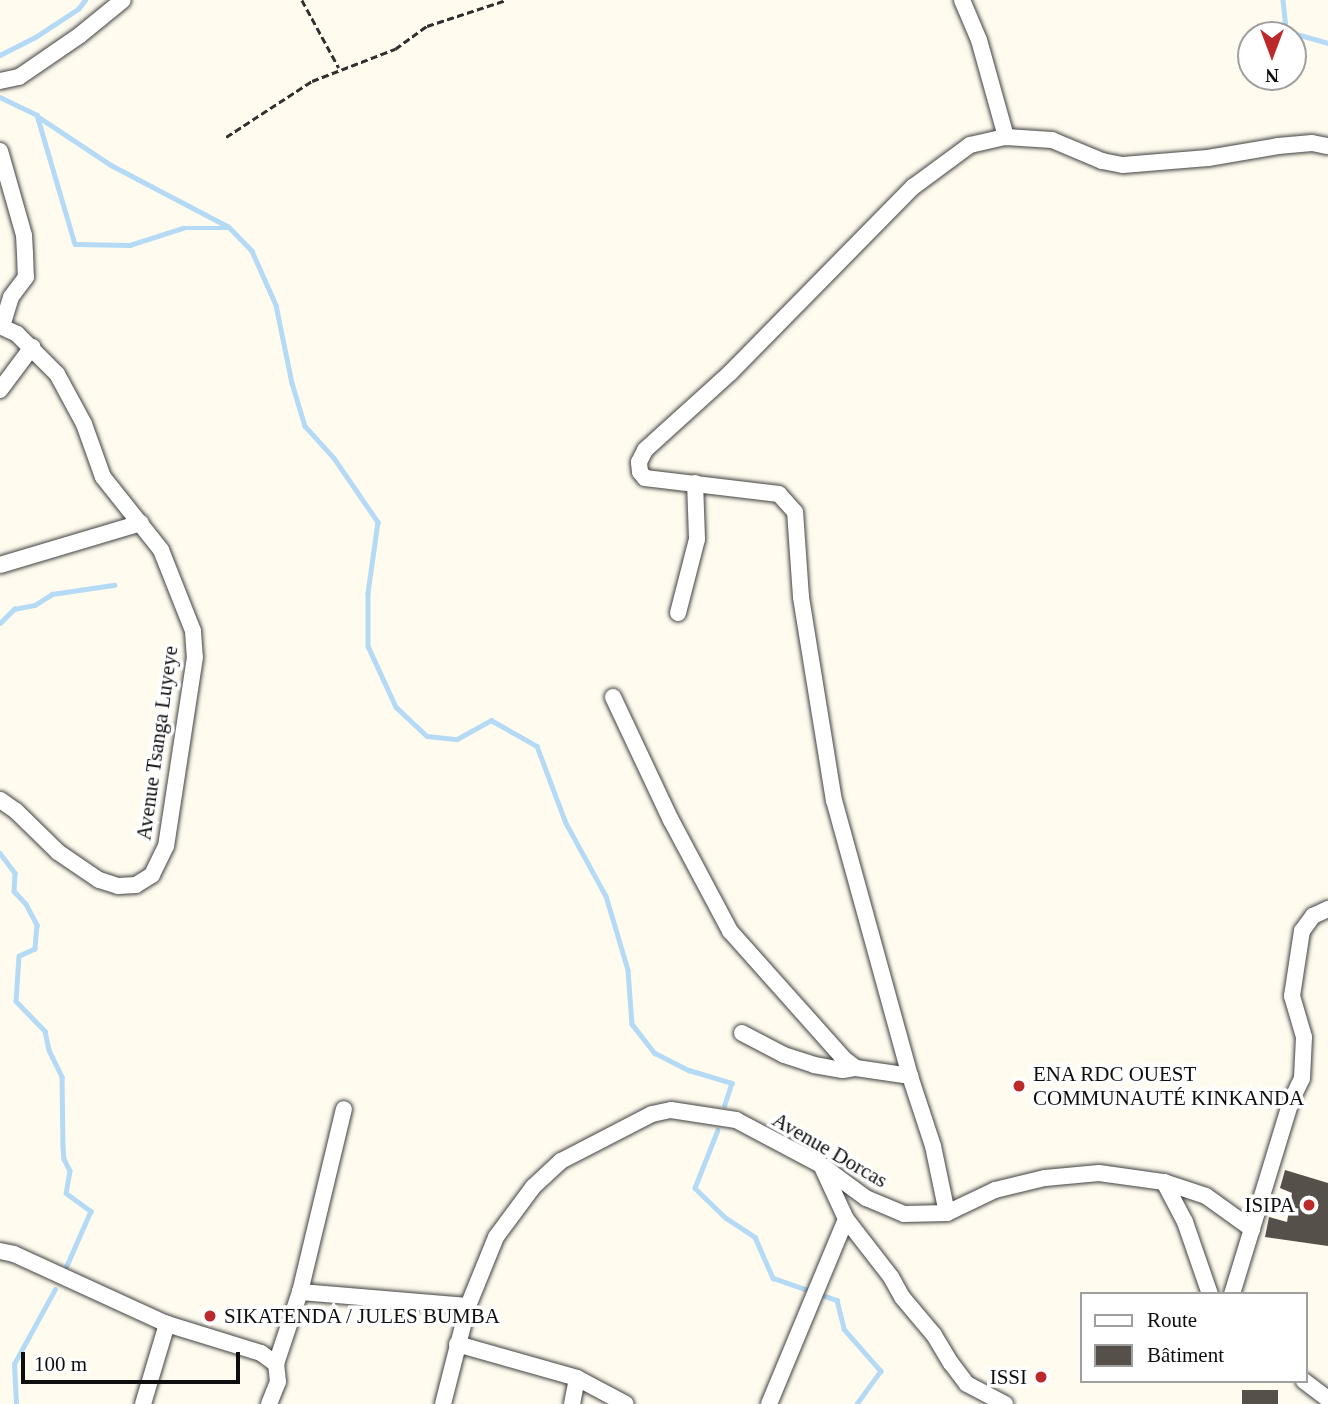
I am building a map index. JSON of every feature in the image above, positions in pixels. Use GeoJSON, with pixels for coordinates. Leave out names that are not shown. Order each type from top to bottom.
{"type":"FeatureCollection","features":[{"type":"Feature","properties":{"kind":"street"},"geometry":{"type":"LineString","coordinates":[[0,81],[19,77],[123,0]]}},
{"type":"Feature","properties":{"kind":"street"},"geometry":{"type":"LineString","coordinates":[[962,0],[979,40],[1006,137]]}},
{"type":"Feature","properties":{"kind":"street"},"geometry":{"type":"LineString","coordinates":[[1252,1229],[1206,1196],[1164,1182],[1099,1173],[1045,1178],[995,1190],[947,1213],[933,1146],[910,1076],[834,801],[801,597],[795,512],[779,494],[645,478],[640,472],[639,462],[645,450],[731,372],[913,187],[970,145],[1006,137],[1052,140],[1102,161],[1123,165],[1208,158],[1289,145],[1312,143],[1328,146]]}},
{"type":"Feature","properties":{"kind":"street"},"geometry":{"type":"LineString","coordinates":[[0,151],[24,235],[26,277],[11,297],[1,326]]}},
{"type":"Feature","properties":{"kind":"street","name":"Avenue Tsanga Luyeye"},"geometry":{"type":"LineString","coordinates":[[0,800],[16,810],[58,852],[99,880],[118,886],[136,885],[152,875],[166,846],[195,657],[193,631],[161,550],[103,477],[84,424],[57,374],[32,346],[1,326]]}},
{"type":"Feature","properties":{"kind":"street"},"geometry":{"type":"LineString","coordinates":[[0,390],[32,346]]}},
{"type":"Feature","properties":{"kind":"street"},"geometry":{"type":"LineString","coordinates":[[678,613],[697,539],[695,483]]}},
{"type":"Feature","properties":{"kind":"street"},"geometry":{"type":"LineString","coordinates":[[0,565],[49,548],[141,523]]}},
{"type":"Feature","properties":{"kind":"street"},"geometry":{"type":"LineString","coordinates":[[613,697],[671,820],[730,931],[856,1068]]}},
{"type":"Feature","properties":{"kind":"street"},"geometry":{"type":"LineString","coordinates":[[1233,1292],[1291,1101],[1302,1078],[1304,1037],[1292,996],[1302,931],[1313,916],[1328,909]]}},
{"type":"Feature","properties":{"kind":"street"},"geometry":{"type":"LineString","coordinates":[[742,1033],[784,1055],[814,1065],[910,1076]]}},
{"type":"Feature","properties":{"kind":"street"},"geometry":{"type":"LineString","coordinates":[[269,1404],[278,1382],[276,1364],[300,1292],[344,1109]]}},
{"type":"Feature","properties":{"kind":"street","name":"Avenue Dorcas"},"geometry":{"type":"LineString","coordinates":[[443,1404],[468,1306],[496,1237],[533,1187],[561,1161],[652,1114],[671,1110],[737,1120],[821,1165],[866,1198],[904,1214],[947,1213]]}},
{"type":"Feature","properties":{"kind":"street"},"geometry":{"type":"LineString","coordinates":[[821,1165],[846,1219],[967,1384],[1004,1404]]}},
{"type":"Feature","properties":{"kind":"street"},"geometry":{"type":"LineString","coordinates":[[1164,1182],[1185,1222],[1209,1292]]}},
{"type":"Feature","properties":{"kind":"street"},"geometry":{"type":"LineString","coordinates":[[769,1404],[846,1219]]}},
{"type":"Feature","properties":{"kind":"street"},"geometry":{"type":"LineString","coordinates":[[0,1251],[14,1254],[167,1324],[261,1353],[276,1364]]}},
{"type":"Feature","properties":{"kind":"street"},"geometry":{"type":"LineString","coordinates":[[300,1292],[468,1306]]}},
{"type":"Feature","properties":{"kind":"street"},"geometry":{"type":"LineString","coordinates":[[144,1404],[167,1324]]}},
{"type":"Feature","properties":{"kind":"street"},"geometry":{"type":"LineString","coordinates":[[457,1344],[577,1378],[626,1404]]}},
{"type":"Feature","properties":{"kind":"street"},"geometry":{"type":"LineString","coordinates":[[572,1404],[577,1378]]}},
{"type":"Feature","properties":{"kind":"street"},"geometry":{"type":"LineString","coordinates":[[1307,1383],[1328,1399]]}},
{"type":"Feature","properties":{"kind":"path"},"geometry":{"type":"LineString","coordinates":[[302,0],[340,69]]}},
{"type":"Feature","properties":{"kind":"path"},"geometry":{"type":"LineString","coordinates":[[226,137],[312,81],[395,49],[426,26],[506,0]]}},
{"type":"Feature","properties":{"kind":"building","name":"ISIPA"},"geometry":{"type":"Polygon","coordinates":[[[1285,1170],[1328,1183],[1328,1246],[1265,1237],[1269,1217],[1287,1222],[1292,1193],[1280,1188],[1285,1170]]]}},
{"type":"Feature","properties":{"kind":"building"},"geometry":{"type":"Polygon","coordinates":[[[1242,1390],[1278,1390],[1278,1404],[1242,1404],[1242,1390]]]}},
{"type":"Feature","properties":{"kind":"waterway"},"geometry":{"type":"LineString","coordinates":[[0,55],[34,38],[78,9],[85,0]]}},
{"type":"Feature","properties":{"kind":"waterway"},"geometry":{"type":"LineString","coordinates":[[1283,0],[1286,31],[1328,43]]}},
{"type":"Feature","properties":{"kind":"waterway"},"geometry":{"type":"LineString","coordinates":[[0,97],[37,115],[75,244],[130,245],[183,228],[230,228],[252,251],[276,305],[292,383],[305,426],[334,458],[378,522],[368,593],[368,646],[396,707],[427,736],[457,739],[491,720],[537,746],[566,823],[606,896],[628,970],[632,1024],[655,1053],[689,1070],[732,1083],[725,1105]]}},
{"type":"Feature","properties":{"kind":"waterway"},"geometry":{"type":"LineString","coordinates":[[37,116],[111,165],[229,227]]}},
{"type":"Feature","properties":{"kind":"waterway"},"geometry":{"type":"LineString","coordinates":[[0,623],[14,609],[35,605],[52,594],[114,585]]}},
{"type":"Feature","properties":{"kind":"waterway"},"geometry":{"type":"LineString","coordinates":[[0,853],[15,873],[14,891],[26,904],[37,925],[35,949],[19,956],[16,1001],[45,1031],[49,1050],[62,1077],[64,1159],[70,1171],[66,1193],[91,1211],[67,1266]]}},
{"type":"Feature","properties":{"kind":"waterway"},"geometry":{"type":"LineString","coordinates":[[718,1130],[695,1188],[726,1218],[755,1237],[773,1278],[837,1300],[844,1329],[881,1371],[857,1404]]}},
{"type":"Feature","properties":{"kind":"waterway"},"geometry":{"type":"LineString","coordinates":[[16,1404],[14,1364],[55,1289]]}},
{"type":"Feature","properties":{"kind":"place","name":"ENA RDC OUEST COMMUNAUTÉ KINKANDA"},"geometry":{"type":"Point","coordinates":[1019,1086]}},
{"type":"Feature","properties":{"kind":"place","name":"ISIPA"},"geometry":{"type":"Point","coordinates":[1309,1205]}},
{"type":"Feature","properties":{"kind":"place","name":"SIKATENDA / JULES BUMBA"},"geometry":{"type":"Point","coordinates":[210,1316]}},
{"type":"Feature","properties":{"kind":"place","name":"ISSI"},"geometry":{"type":"Point","coordinates":[1041,1377]}}]}
